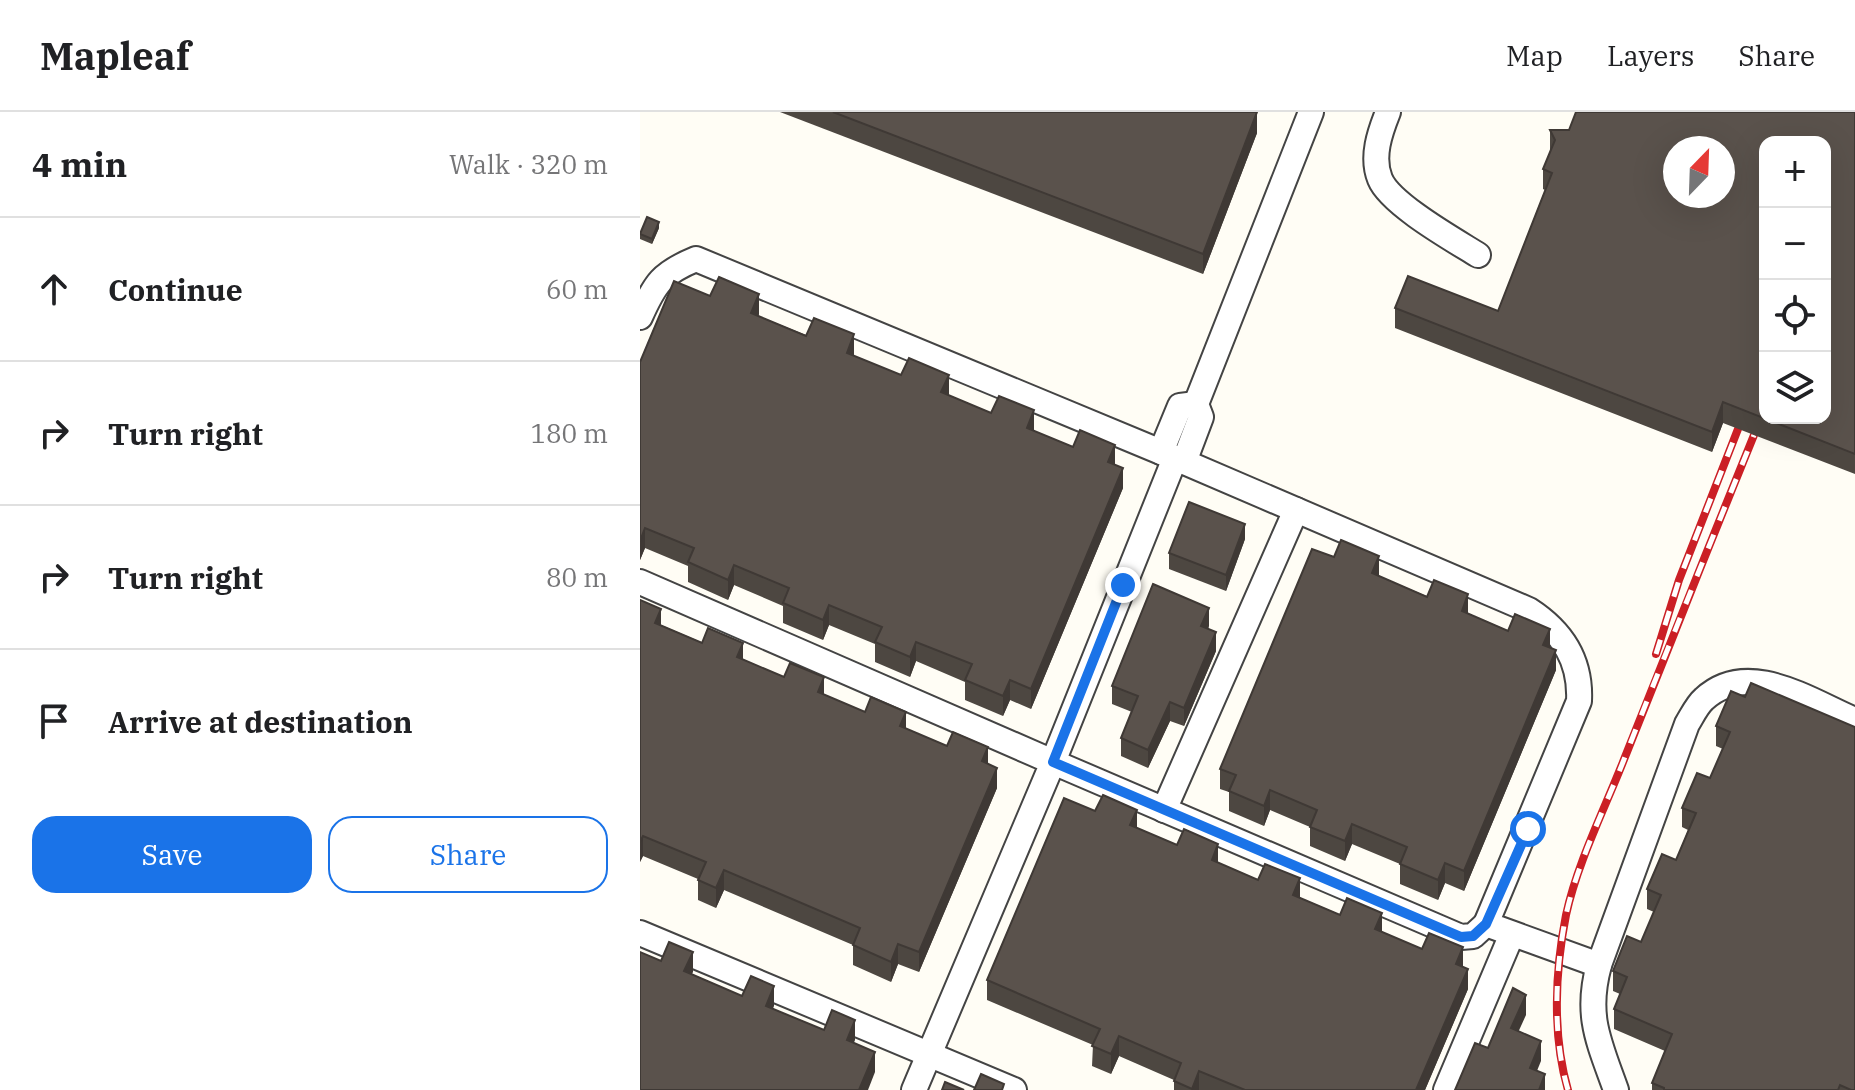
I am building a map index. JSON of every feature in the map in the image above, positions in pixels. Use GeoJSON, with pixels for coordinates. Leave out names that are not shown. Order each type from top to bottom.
{"type":"FeatureCollection","features":[{"type":"Feature","properties":{"kind":"lane"},"geometry":{"type":"LineString","coordinates":[[914,1090],[1053,762],[1173,457],[1201,417],[1196,404],[1311,112]]}},
{"type":"Feature","properties":{"kind":"lane"},"geometry":{"type":"LineString","coordinates":[[1388,112],[1377,146],[1380,179],[1397,200],[1478,255]]}},
{"type":"Feature","properties":{"kind":"lane"},"geometry":{"type":"LineString","coordinates":[[640,317],[656,283],[672,269],[696,259],[1173,457],[1529,610],[1560,636],[1573,656],[1580,679],[1579,701],[1486,924],[1473,936],[1461,937],[640,582]]}},
{"type":"Feature","properties":{"kind":"lane"},"geometry":{"type":"LineString","coordinates":[[1164,810],[1296,510]]}},
{"type":"Feature","properties":{"kind":"lane"},"geometry":{"type":"LineString","coordinates":[[1616,1090],[1599,1043],[1591,994],[1687,724],[1702,701],[1716,689],[1733,681],[1751,680],[1769,683],[1855,720]]}},
{"type":"Feature","properties":{"kind":"lane"},"geometry":{"type":"LineString","coordinates":[[1486,924],[1599,965]]}},
{"type":"Feature","properties":{"kind":"lane"},"geometry":{"type":"LineString","coordinates":[[640,933],[1014,1090]]}},
{"type":"Feature","properties":{"kind":"lane"},"geometry":{"type":"LineString","coordinates":[[1446,1090],[1512,934]]}},
{"type":"Feature","properties":{"kind":"building"},"geometry":{"type":"Polygon","coordinates":[[[833,112],[1257,112],[1203,254],[833,112]]]}},
{"type":"Feature","properties":{"kind":"building"},"geometry":{"type":"Polygon","coordinates":[[[1576,112],[1855,112],[1855,454],[1779,424],[1831,424],[1831,136],[1759,136],[1759,416],[1723,402],[1712,432],[1395,308],[1408,276],[1498,311],[1552,173],[1543,169],[1555,140],[1550,130],[1569,130],[1576,112]]]}},
{"type":"Feature","properties":{"kind":"building"},"geometry":{"type":"Polygon","coordinates":[[[647,217],[659,222],[652,239],[640,234],[647,217]]]}},
{"type":"Feature","properties":{"kind":"building"},"geometry":{"type":"Polygon","coordinates":[[[719,277],[759,294],[751,313],[806,336],[814,318],[854,334],[847,353],[901,375],[909,358],[949,375],[941,392],[991,413],[999,396],[1034,410],[1027,428],[1073,447],[1080,430],[1115,445],[1108,462],[1123,468],[1031,689],[1010,680],[1003,696],[965,680],[972,664],[916,642],[910,657],[875,642],[882,627],[829,605],[823,620],[783,603],[789,588],[734,565],[728,580],[688,562],[694,548],[645,528],[640,541],[640,362],[674,281],[710,296],[719,277]]]}},
{"type":"Feature","properties":{"kind":"building"},"geometry":{"type":"Polygon","coordinates":[[[1189,502],[1245,524],[1226,575],[1169,553],[1189,502]]]}},
{"type":"Feature","properties":{"kind":"building"},"geometry":{"type":"Polygon","coordinates":[[[1341,540],[1379,556],[1372,573],[1427,597],[1434,580],[1468,594],[1462,611],[1508,631],[1515,614],[1550,629],[1543,645],[1556,650],[1464,871],[1445,863],[1438,880],[1400,864],[1407,847],[1352,824],[1345,841],[1310,827],[1317,810],[1270,790],[1264,806],[1229,791],[1236,775],[1220,769],[1312,549],[1334,557],[1341,540]]]}},
{"type":"Feature","properties":{"kind":"building"},"geometry":{"type":"Polygon","coordinates":[[[1153,584],[1209,608],[1201,626],[1216,632],[1184,708],[1170,702],[1148,750],[1121,738],[1138,696],[1112,686],[1153,584]]]}},
{"type":"Feature","properties":{"kind":"building"},"geometry":{"type":"Polygon","coordinates":[[[640,600],[661,609],[655,623],[702,643],[708,628],[743,643],[737,657],[784,677],[790,663],[824,677],[818,692],[865,712],[871,697],[906,712],[900,726],[947,746],[953,732],[988,747],[982,761],[997,768],[919,952],[898,944],[891,962],[853,945],[860,928],[724,870],[716,888],[698,880],[706,862],[643,836],[640,842],[640,600]]]}},
{"type":"Feature","properties":{"kind":"building"},"geometry":{"type":"Polygon","coordinates":[[[1751,683],[1855,727],[1855,1090],[1840,1085],[1838,1090],[1664,1090],[1652,1083],[1672,1034],[1614,1009],[1627,977],[1613,971],[1627,936],[1641,942],[1661,895],[1647,889],[1662,854],[1676,860],[1696,813],[1682,808],[1697,773],[1710,778],[1730,732],[1716,726],[1731,691],[1745,697],[1751,683]]]}},
{"type":"Feature","properties":{"kind":"building"},"geometry":{"type":"Polygon","coordinates":[[[1103,795],[1137,810],[1130,825],[1177,845],[1184,829],[1218,844],[1212,860],[1258,880],[1265,864],[1300,878],[1293,895],[1340,915],[1347,898],[1382,913],[1375,929],[1422,949],[1429,933],[1463,947],[1456,964],[1468,969],[1416,1090],[1245,1090],[1199,1071],[1192,1089],[1174,1081],[1181,1063],[1119,1036],[1111,1054],[1092,1046],[1100,1029],[987,980],[1064,798],[1095,811],[1103,795]]]}},
{"type":"Feature","properties":{"kind":"building"},"geometry":{"type":"Polygon","coordinates":[[[669,942],[693,952],[684,971],[742,996],[751,976],[774,986],[766,1006],[824,1030],[832,1010],[855,1020],[847,1040],[875,1052],[859,1090],[640,1090],[640,952],[661,961],[669,942]]]}},
{"type":"Feature","properties":{"kind":"building"},"geometry":{"type":"Polygon","coordinates":[[[1513,988],[1526,995],[1511,1028],[1541,1041],[1530,1068],[1545,1074],[1539,1090],[1455,1090],[1475,1043],[1488,1048],[1513,988]]]}},
{"type":"Feature","properties":{"kind":"building"},"geometry":{"type":"Polygon","coordinates":[[[981,1074],[1004,1084],[1002,1090],[974,1090],[981,1074]]]}},
{"type":"Feature","properties":{"kind":"building"},"geometry":{"type":"Polygon","coordinates":[[[945,1082],[964,1090],[942,1090],[945,1082]]]}},
{"type":"Feature","properties":{"kind":"railway"},"geometry":{"type":"LineString","coordinates":[[1656,654],[1679,580],[1738,429]]}},
{"type":"Feature","properties":{"kind":"railway"},"geometry":{"type":"LineString","coordinates":[[1568,1090],[1559,1047],[1557,1003],[1562,936],[1571,896],[1754,435]]}},
{"type":"Feature","properties":{"kind":"route"},"geometry":{"type":"LineString","coordinates":[[1123,585],[1053,762],[1461,937],[1473,936],[1486,924],[1528,829]]}}]}
